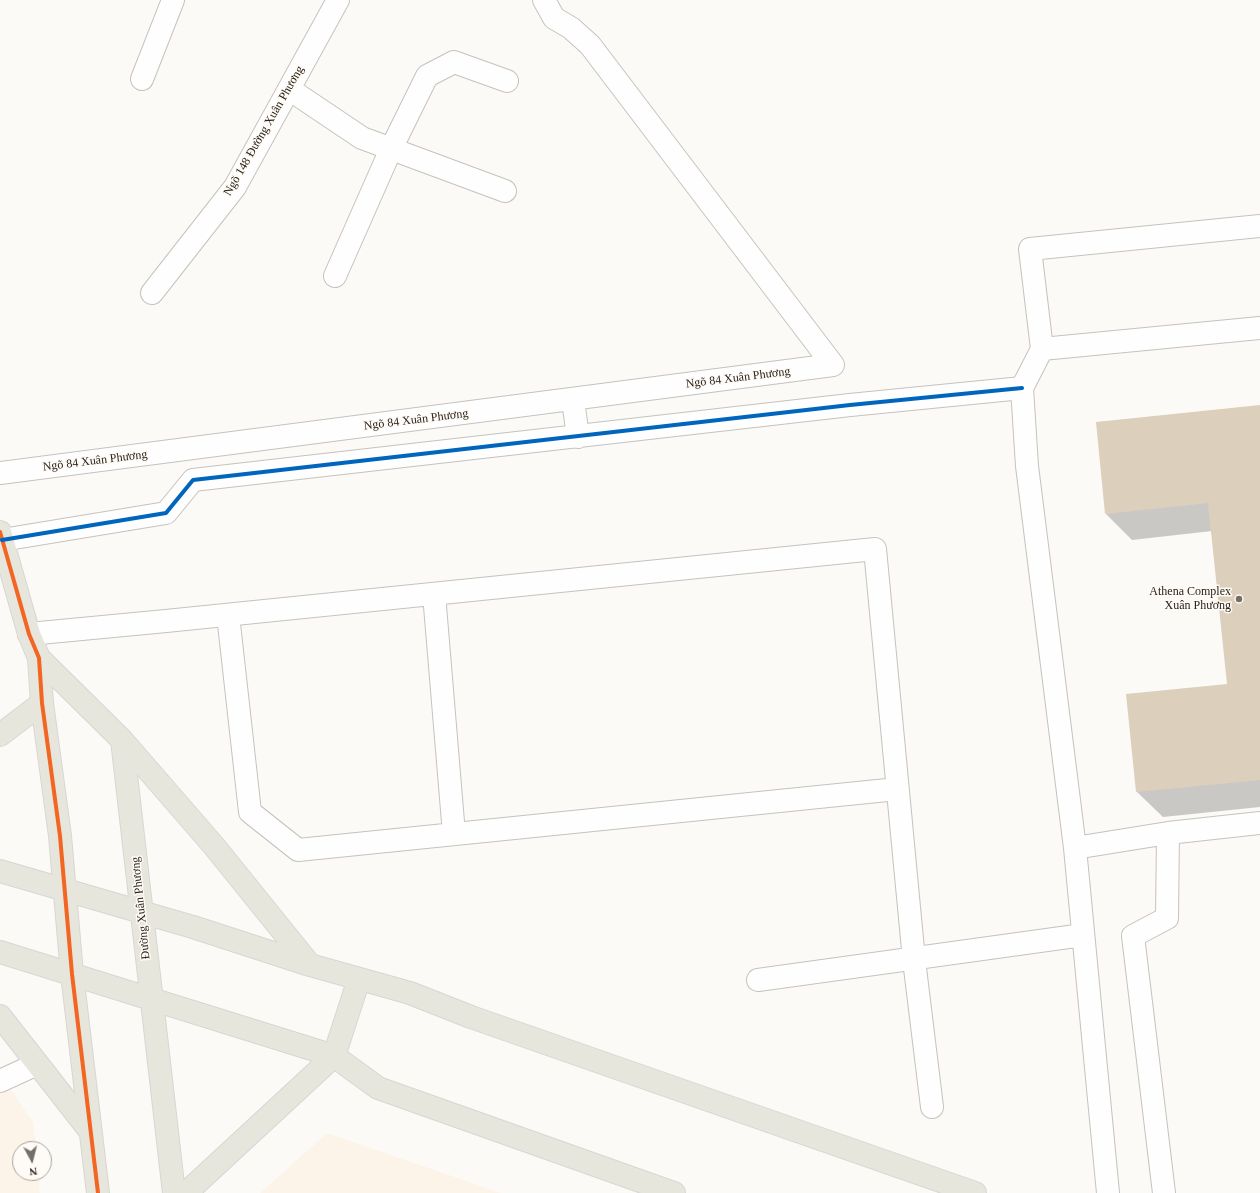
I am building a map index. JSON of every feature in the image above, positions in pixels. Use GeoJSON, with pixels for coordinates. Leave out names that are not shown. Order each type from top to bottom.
{"type":"FeatureCollection","features":[{"type":"Feature","properties":{"kind":"main road"},"geometry":{"type":"LineString","coordinates":[[1,536],[29,634],[39,658],[42,703],[60,836],[72,974],[98,1193]]}},
{"type":"Feature","properties":{"kind":"main road"},"geometry":{"type":"LineString","coordinates":[[39,658],[122,740],[214,846],[310,965]]}},
{"type":"Feature","properties":{"kind":"main road"},"geometry":{"type":"LineString","coordinates":[[0,735],[42,703]]}},
{"type":"Feature","properties":{"kind":"main road","name":"Đường Xuân Phương"},"geometry":{"type":"LineString","coordinates":[[122,740],[174,1193]]}},
{"type":"Feature","properties":{"kind":"main road"},"geometry":{"type":"LineString","coordinates":[[0,871],[193,927],[310,965],[410,993],[479,1019],[975,1193]]}},
{"type":"Feature","properties":{"kind":"main road"},"geometry":{"type":"LineString","coordinates":[[0,952],[334,1056],[378,1088],[674,1193]]}},
{"type":"Feature","properties":{"kind":"main road"},"geometry":{"type":"LineString","coordinates":[[186,1193],[334,1056],[359,979]]}},
{"type":"Feature","properties":{"kind":"main road"},"geometry":{"type":"LineString","coordinates":[[0,1016],[90,1130]]}},
{"type":"Feature","properties":{"kind":"street"},"geometry":{"type":"LineString","coordinates":[[142,79],[173,0]]}},
{"type":"Feature","properties":{"kind":"street","name":"Ngõ 148 Đường Xuân Phương"},"geometry":{"type":"LineString","coordinates":[[152,294],[235,187],[338,0]]}},
{"type":"Feature","properties":{"kind":"street","name":"Ngõ 84 Xuân Phương"},"geometry":{"type":"LineString","coordinates":[[0,473],[833,366],[590,45],[571,28],[554,18],[544,0]]}},
{"type":"Feature","properties":{"kind":"street"},"geometry":{"type":"LineString","coordinates":[[335,276],[391,149],[427,76],[454,62],[507,81]]}},
{"type":"Feature","properties":{"kind":"street"},"geometry":{"type":"LineString","coordinates":[[289,88],[362,138],[505,191]]}},
{"type":"Feature","properties":{"kind":"street"},"geometry":{"type":"LineString","coordinates":[[1108,1193],[1075,848],[1027,466],[1022,388],[1042,349],[1030,249],[1260,226]]}},
{"type":"Feature","properties":{"kind":"street"},"geometry":{"type":"LineString","coordinates":[[1042,349],[1260,328]]}},
{"type":"Feature","properties":{"kind":"street"},"geometry":{"type":"LineString","coordinates":[[1,536],[166,513],[193,480],[850,405],[1022,388]]}},
{"type":"Feature","properties":{"kind":"street"},"geometry":{"type":"LineString","coordinates":[[573,400],[578,437]]}},
{"type":"Feature","properties":{"kind":"street"},"geometry":{"type":"LineString","coordinates":[[29,634],[875,549],[914,960],[932,1107]]}},
{"type":"Feature","properties":{"kind":"street"},"geometry":{"type":"LineString","coordinates":[[434,594],[454,834]]}},
{"type":"Feature","properties":{"kind":"street"},"geometry":{"type":"LineString","coordinates":[[228,615],[250,812],[298,850],[897,790]]}},
{"type":"Feature","properties":{"kind":"street"},"geometry":{"type":"LineString","coordinates":[[1075,848],[1168,833],[1260,823]]}},
{"type":"Feature","properties":{"kind":"street"},"geometry":{"type":"LineString","coordinates":[[1164,1193],[1133,936],[1167,918],[1168,833]]}},
{"type":"Feature","properties":{"kind":"street"},"geometry":{"type":"LineString","coordinates":[[758,980],[1083,936]]}},
{"type":"Feature","properties":{"kind":"street"},"geometry":{"type":"LineString","coordinates":[[0,1081],[37,1064]]}},
{"type":"Feature","properties":{"kind":"shaded area"},"geometry":{"type":"Polygon","coordinates":[[[0,1074],[33,1122],[35,1141],[12,1141],[12,1181],[39,1181],[40,1193],[0,1193],[0,1074]]]}},
{"type":"Feature","properties":{"kind":"shaded area"},"geometry":{"type":"Polygon","coordinates":[[[327,1133],[501,1193],[260,1193],[327,1133]]]}},
{"type":"Feature","properties":{"kind":"building","name":"Athena Complex Xuân Phương"},"geometry":{"type":"Polygon","coordinates":[[[1260,405],[1260,780],[1136,792],[1126,694],[1227,684],[1208,503],[1105,514],[1096,422],[1260,405]]]}},
{"type":"Feature","properties":{"kind":"transit line"},"geometry":{"type":"LineString","coordinates":[[2,540],[166,513],[193,480],[850,405],[1022,388]]}},
{"type":"Feature","properties":{"kind":"transit line"},"geometry":{"type":"LineString","coordinates":[[0,532],[29,634],[39,658],[42,703],[60,836],[72,974],[98,1193]]}},
{"type":"Feature","properties":{"kind":"place","name":"Athena Complex Xuân Phương"},"geometry":{"type":"Point","coordinates":[1239,599]}}]}
